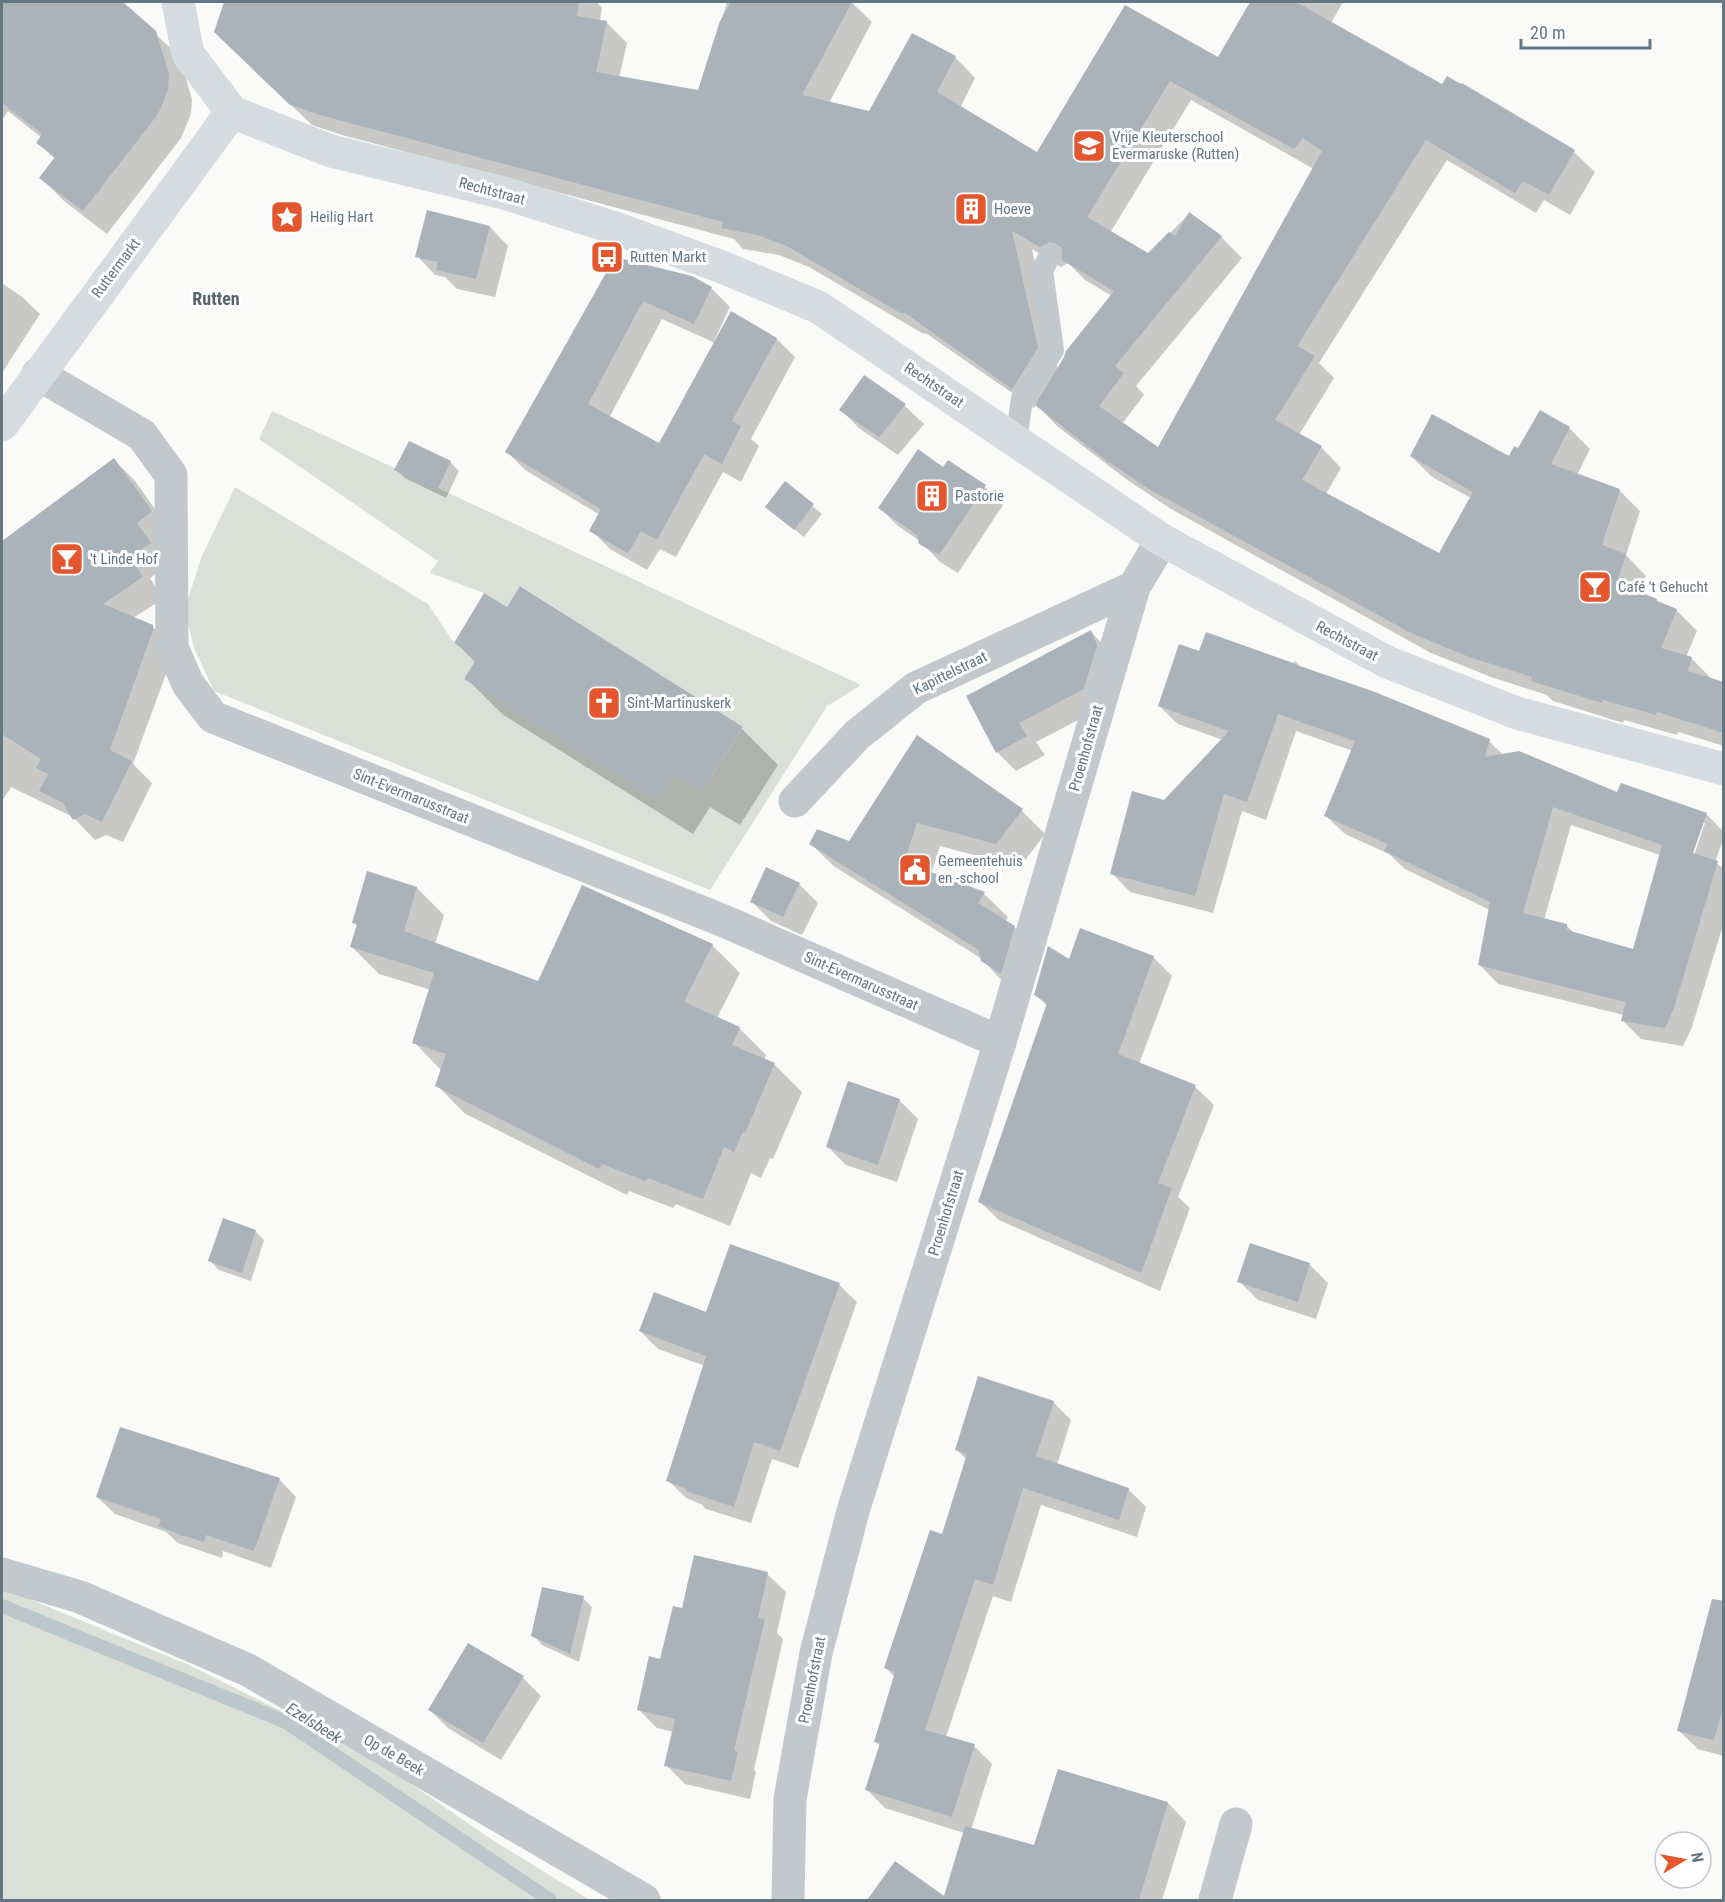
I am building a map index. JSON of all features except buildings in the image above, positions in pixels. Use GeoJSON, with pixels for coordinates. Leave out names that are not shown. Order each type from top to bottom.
{"type":"FeatureCollection","features":[{"type":"Feature","properties":{"kind":"street"},"geometry":{"type":"LineString","coordinates":[[178,2],[188,54],[232,112]]}},
{"type":"Feature","properties":{"kind":"street","name":"Ruttermarkt"},"geometry":{"type":"LineString","coordinates":[[2,425],[232,112]]}},
{"type":"Feature","properties":{"kind":"street","name":"Rechtstraat"},"geometry":{"type":"LineString","coordinates":[[232,112],[332,152],[504,193],[615,228],[818,307],[1162,540],[1387,662],[1517,713],[1724,769]]}},
{"type":"Feature","properties":{"kind":"street","name":"Sint-Evermarusstraat"},"geometry":{"type":"LineString","coordinates":[[38,374],[142,435],[171,475],[172,647],[188,684],[213,717],[724,921],[1000,1042]]}},
{"type":"Feature","properties":{"kind":"street","name":"Proenhofstraat"},"geometry":{"type":"LineString","coordinates":[[788,1900],[790,1799],[816,1653],[853,1511],[1000,1042],[1134,587],[1162,540]]}},
{"type":"Feature","properties":{"kind":"street","name":"Kapittelstraat"},"geometry":{"type":"LineString","coordinates":[[795,801],[857,735],[916,688],[1134,587]]}},
{"type":"Feature","properties":{"kind":"street","name":"Op de Beek"},"geometry":{"type":"LineString","coordinates":[[2,1574],[80,1597],[248,1670],[644,1900]]}},
{"type":"Feature","properties":{"kind":"street"},"geometry":{"type":"LineString","coordinates":[[1215,1900],[1236,1824]]}},
{"type":"Feature","properties":{"kind":"lane"},"geometry":{"type":"LineString","coordinates":[[1016,441],[1022,399],[1053,350],[1042,271],[1050,255]]}},
{"type":"Feature","properties":{"kind":"shaded area"},"geometry":{"type":"Polygon","coordinates":[[[272,411],[861,685],[827,706],[710,890],[214,691],[194,648],[185,609],[201,558],[235,487],[428,604],[454,643],[477,658],[464,679],[656,798],[673,772],[703,790],[743,728],[521,586],[507,607],[484,593],[430,573],[438,561],[259,439],[272,411]]]}},
{"type":"Feature","properties":{"kind":"shaded area"},"geometry":{"type":"Polygon","coordinates":[[[2,1591],[24,1597],[189,1665],[285,1713],[395,1773],[491,1839],[590,1900],[2,1900],[2,1591]]]}},
{"type":"Feature","properties":{"kind":"waterway","name":"Ezelsbeek"},"geometry":{"type":"LineString","coordinates":[[2,1606],[286,1722],[550,1900]]}},
{"type":"Feature","properties":{"kind":"place","name":"Vrije Kleuterschool Evermaruske (Rutten)"},"geometry":{"type":"Point","coordinates":[1089,146]}},
{"type":"Feature","properties":{"kind":"place","name":"Hoeve"},"geometry":{"type":"Point","coordinates":[971,209]}},
{"type":"Feature","properties":{"kind":"place","name":"Heilig Hart"},"geometry":{"type":"Point","coordinates":[287,217]}},
{"type":"Feature","properties":{"kind":"place","name":"Rutten Markt"},"geometry":{"type":"Point","coordinates":[607,257]}},
{"type":"Feature","properties":{"kind":"place","name":"Pastorie"},"geometry":{"type":"Point","coordinates":[932,496]}},
{"type":"Feature","properties":{"kind":"place","name":"'t Linde Hof"},"geometry":{"type":"Point","coordinates":[67,559]}},
{"type":"Feature","properties":{"kind":"place","name":"Café 't Gehucht"},"geometry":{"type":"Point","coordinates":[1595,587]}},
{"type":"Feature","properties":{"kind":"place","name":"Sint-Martinuskerk"},"geometry":{"type":"Point","coordinates":[604,703]}},
{"type":"Feature","properties":{"kind":"place","name":"Gemeentehuis en -school"},"geometry":{"type":"Point","coordinates":[915,870]}},
{"type":"Feature","properties":{"kind":"district","name":"Rutten"},"geometry":{"type":"Point","coordinates":[216,298]}}]}
